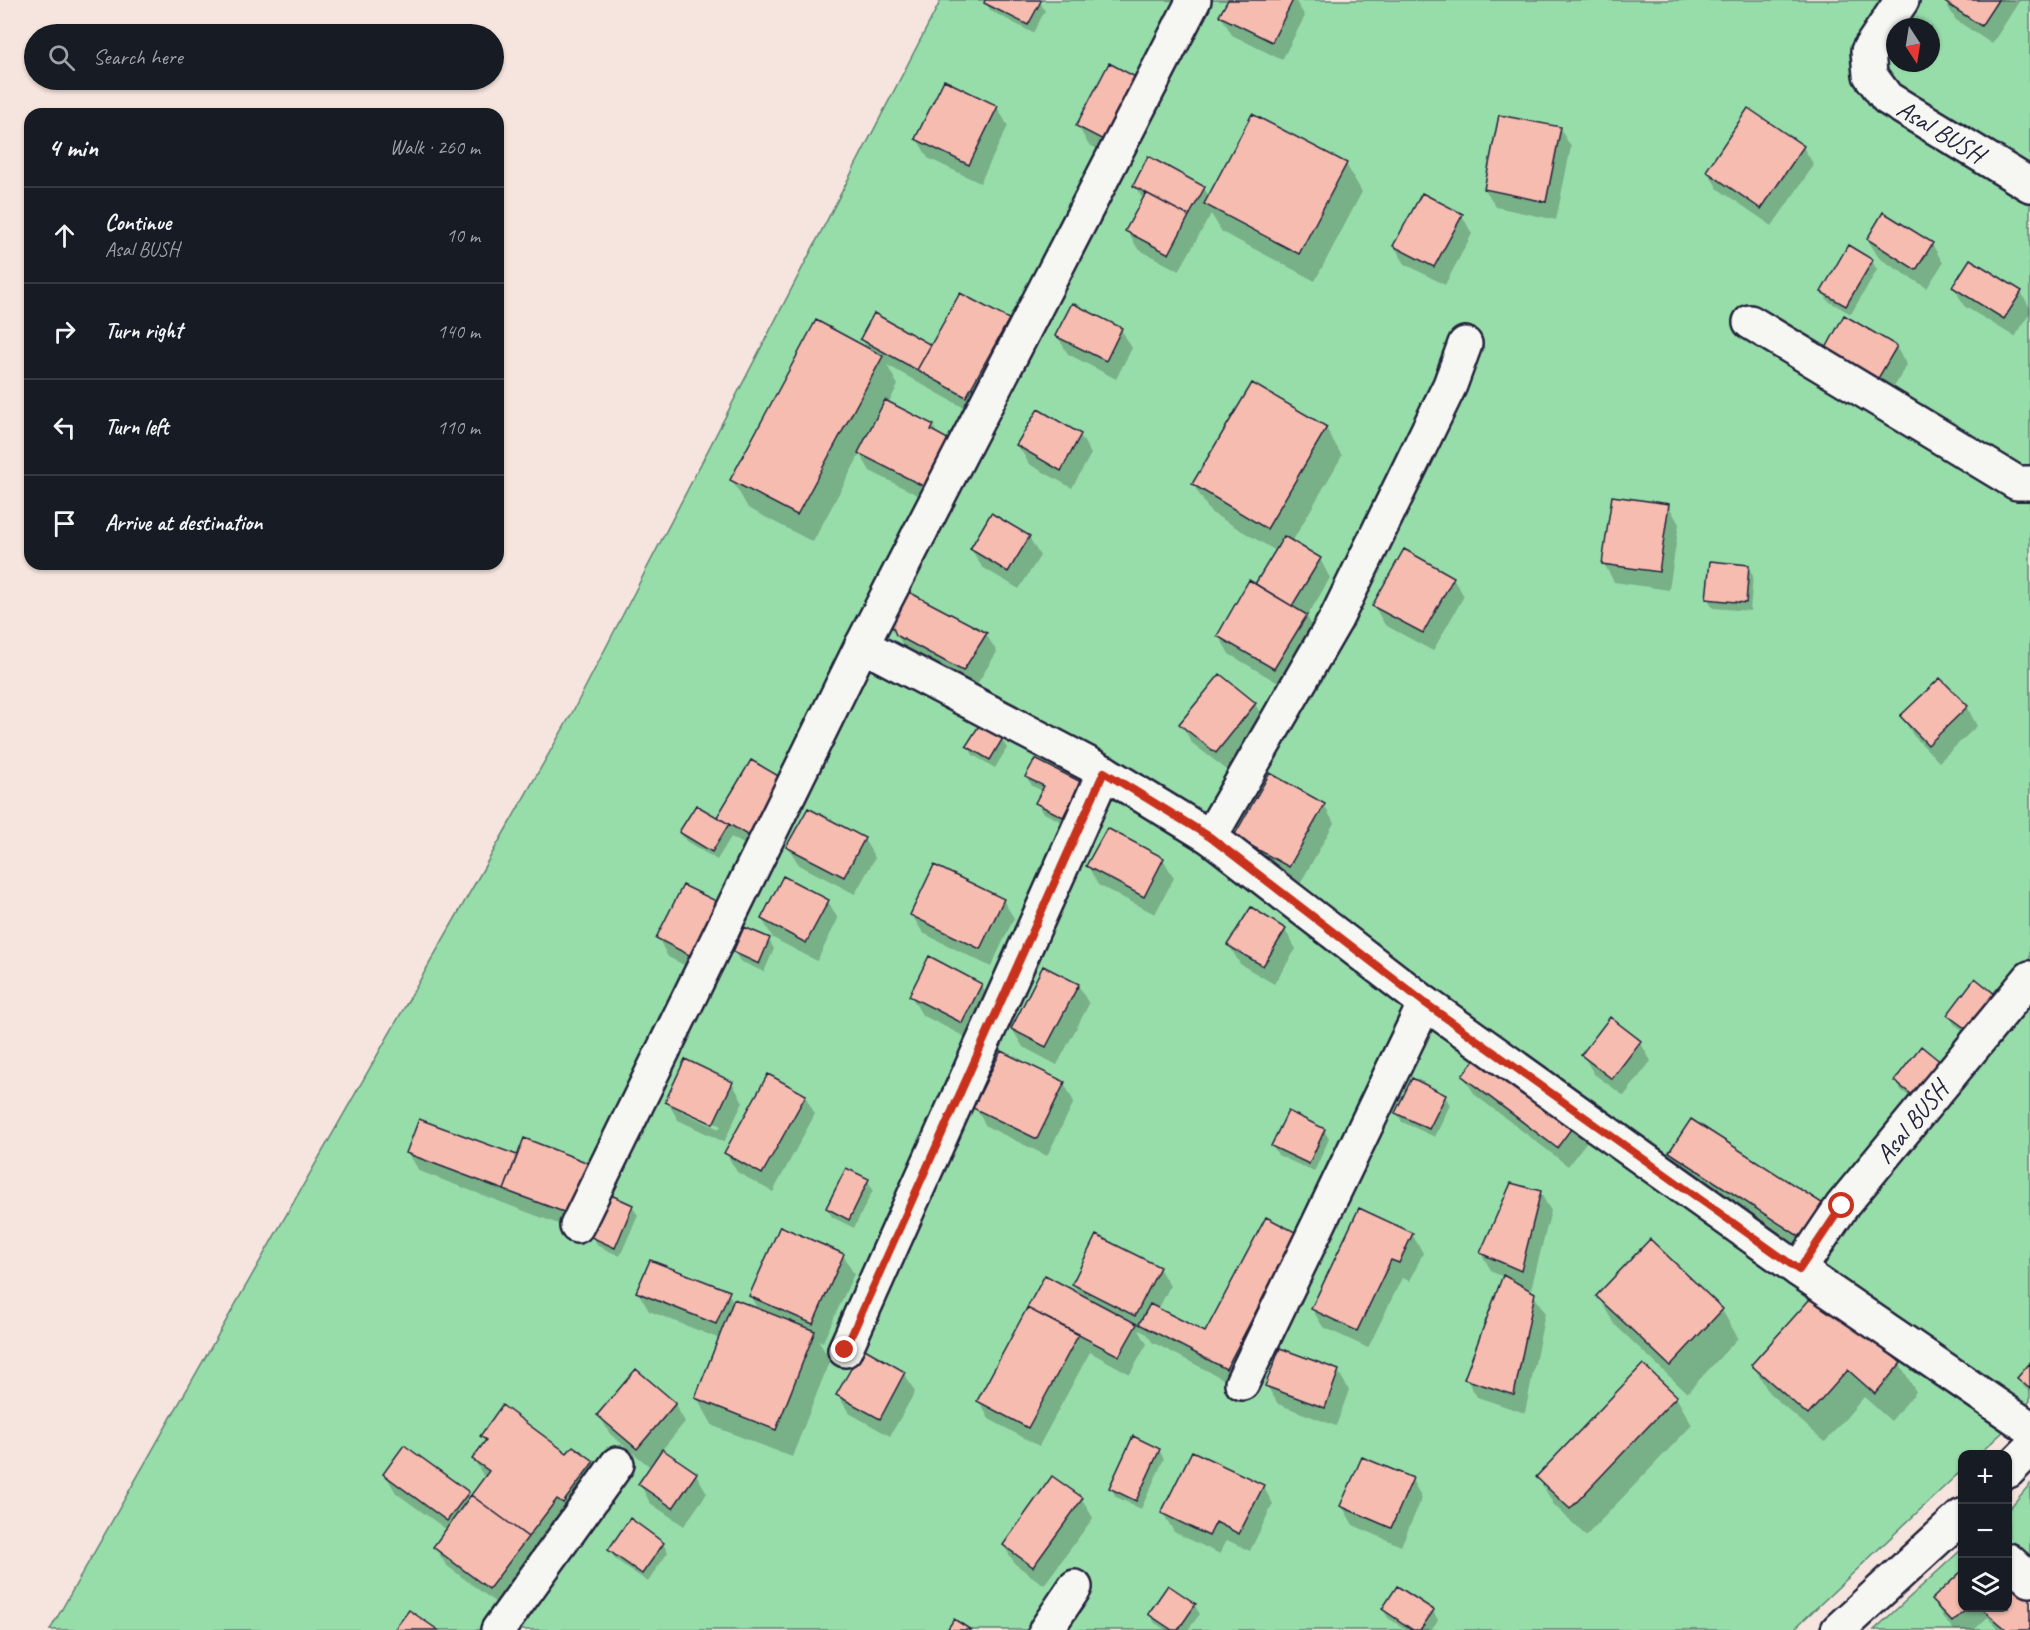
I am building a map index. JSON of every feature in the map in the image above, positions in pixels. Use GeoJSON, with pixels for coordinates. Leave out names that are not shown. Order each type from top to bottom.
{"type":"FeatureCollection","features":[{"type":"Feature","properties":{"kind":"street"},"geometry":{"type":"LineString","coordinates":[[577,1226],[862,645],[1194,0]]}},
{"type":"Feature","properties":{"kind":"street","name":"Asal BUSH"},"geometry":{"type":"LineString","coordinates":[[1902,0],[1868,51],[1870,75],[1887,98],[2030,185]]}},
{"type":"Feature","properties":{"kind":"street"},"geometry":{"type":"LineString","coordinates":[[1750,322],[2017,483],[2030,483]]}},
{"type":"Feature","properties":{"kind":"street"},"geometry":{"type":"LineString","coordinates":[[1210,837],[1336,619],[1450,385],[1465,344]]}},
{"type":"Feature","properties":{"kind":"street"},"geometry":{"type":"LineString","coordinates":[[862,645],[1104,772],[1210,837],[1425,1003],[1799,1270],[2030,1428]]}},
{"type":"Feature","properties":{"kind":"street"},"geometry":{"type":"LineString","coordinates":[[845,1350],[1104,772]]}},
{"type":"Feature","properties":{"kind":"street","name":"Asal BUSH"},"geometry":{"type":"LineString","coordinates":[[1799,1270],[1842,1206],[2030,978]]}},
{"type":"Feature","properties":{"kind":"street"},"geometry":{"type":"LineString","coordinates":[[1242,1383],[1425,1003]]}},
{"type":"Feature","properties":{"kind":"street"},"geometry":{"type":"LineString","coordinates":[[2012,1466],[2030,1449]]}},
{"type":"Feature","properties":{"kind":"street"},"geometry":{"type":"LineString","coordinates":[[498,1630],[617,1464]]}},
{"type":"Feature","properties":{"kind":"street"},"geometry":{"type":"LineString","coordinates":[[1838,1630],[1958,1522]]}},
{"type":"Feature","properties":{"kind":"street"},"geometry":{"type":"LineString","coordinates":[[2012,1564],[2030,1580]]}},
{"type":"Feature","properties":{"kind":"street"},"geometry":{"type":"LineString","coordinates":[[1046,1630],[1075,1587]]}},
{"type":"Feature","properties":{"kind":"green space"},"geometry":{"type":"Polygon","coordinates":[[[941,0],[2030,0],[2030,1401],[2005,1430],[1983,1450],[1958,1450],[1958,1474],[1793,1630],[50,1630],[572,713],[941,0]]]}},
{"type":"Feature","properties":{"kind":"green space"},"geometry":{"type":"Polygon","coordinates":[[[2030,1484],[2030,1630],[1874,1630],[1958,1553],[1958,1612],[2012,1612],[2012,1505],[2030,1484]]]}},
{"type":"Feature","properties":{"kind":"building"},"geometry":{"type":"Polygon","coordinates":[[[985,0],[1041,1],[1028,25],[984,3],[985,0]]]}},
{"type":"Feature","properties":{"kind":"building"},"geometry":{"type":"Polygon","coordinates":[[[1228,0],[1293,0],[1272,42],[1219,16],[1228,0]]]}},
{"type":"Feature","properties":{"kind":"building"},"geometry":{"type":"Polygon","coordinates":[[[1944,0],[1998,0],[1981,26],[1944,0]]]}},
{"type":"Feature","properties":{"kind":"building"},"geometry":{"type":"Polygon","coordinates":[[[1109,63],[1145,82],[1113,145],[1076,126],[1109,63]]]}},
{"type":"Feature","properties":{"kind":"building"},"geometry":{"type":"Polygon","coordinates":[[[944,80],[998,106],[969,165],[915,139],[944,80]]]}},
{"type":"Feature","properties":{"kind":"building"},"geometry":{"type":"Polygon","coordinates":[[[1748,108],[1804,146],[1761,209],[1706,171],[1748,108]]]}},
{"type":"Feature","properties":{"kind":"building"},"geometry":{"type":"Polygon","coordinates":[[[1252,114],[1347,163],[1299,254],[1204,204],[1252,114]]]}},
{"type":"Feature","properties":{"kind":"building"},"geometry":{"type":"Polygon","coordinates":[[[1499,115],[1561,127],[1546,202],[1484,189],[1499,115]]]}},
{"type":"Feature","properties":{"kind":"building"},"geometry":{"type":"Polygon","coordinates":[[[1148,156],[1205,187],[1189,216],[1133,186],[1148,156]]]}},
{"type":"Feature","properties":{"kind":"building"},"geometry":{"type":"Polygon","coordinates":[[[1146,193],[1189,216],[1169,254],[1125,231],[1146,193]]]}},
{"type":"Feature","properties":{"kind":"building"},"geometry":{"type":"Polygon","coordinates":[[[1422,193],[1463,214],[1434,267],[1393,246],[1422,193]]]}},
{"type":"Feature","properties":{"kind":"building"},"geometry":{"type":"Polygon","coordinates":[[[1883,212],[1933,243],[1916,270],[1867,239],[1883,212]]]}},
{"type":"Feature","properties":{"kind":"building"},"geometry":{"type":"Polygon","coordinates":[[[1848,245],[1873,260],[1846,306],[1821,292],[1848,245]]]}},
{"type":"Feature","properties":{"kind":"building"},"geometry":{"type":"Polygon","coordinates":[[[1970,259],[2022,291],[2004,319],[1952,287],[1970,259]]]}},
{"type":"Feature","properties":{"kind":"building"},"geometry":{"type":"Polygon","coordinates":[[[960,293],[1009,319],[966,397],[917,370],[960,293]]]}},
{"type":"Feature","properties":{"kind":"building"},"geometry":{"type":"Polygon","coordinates":[[[1072,303],[1122,328],[1106,361],[1055,336],[1072,303]]]}},
{"type":"Feature","properties":{"kind":"building"},"geometry":{"type":"Polygon","coordinates":[[[874,313],[931,345],[917,370],[860,339],[874,313]]]}},
{"type":"Feature","properties":{"kind":"building"},"geometry":{"type":"Polygon","coordinates":[[[1844,315],[1897,346],[1876,382],[1824,352],[1844,315]]]}},
{"type":"Feature","properties":{"kind":"building"},"geometry":{"type":"Polygon","coordinates":[[[816,320],[883,356],[797,515],[730,480],[816,320]]]}},
{"type":"Feature","properties":{"kind":"building"},"geometry":{"type":"Polygon","coordinates":[[[1252,383],[1327,427],[1267,529],[1192,484],[1252,383]]]}},
{"type":"Feature","properties":{"kind":"building"},"geometry":{"type":"Polygon","coordinates":[[[885,400],[934,425],[931,430],[955,443],[931,490],[858,453],[885,400]]]}},
{"type":"Feature","properties":{"kind":"building"},"geometry":{"type":"Polygon","coordinates":[[[1038,409],[1081,434],[1061,471],[1016,445],[1038,409]]]}},
{"type":"Feature","properties":{"kind":"building"},"geometry":{"type":"Polygon","coordinates":[[[1612,496],[1669,504],[1659,572],[1602,564],[1612,496]]]}},
{"type":"Feature","properties":{"kind":"building"},"geometry":{"type":"Polygon","coordinates":[[[991,513],[1030,536],[1008,572],[970,549],[991,513]]]}},
{"type":"Feature","properties":{"kind":"building"},"geometry":{"type":"Polygon","coordinates":[[[1284,536],[1321,558],[1292,606],[1255,584],[1284,536]]]}},
{"type":"Feature","properties":{"kind":"building"},"geometry":{"type":"Polygon","coordinates":[[[1404,549],[1454,577],[1423,633],[1372,606],[1404,549]]]}},
{"type":"Feature","properties":{"kind":"building"},"geometry":{"type":"Polygon","coordinates":[[[1710,561],[1749,565],[1746,603],[1706,599],[1710,561]]]}},
{"type":"Feature","properties":{"kind":"building"},"geometry":{"type":"Polygon","coordinates":[[[1249,580],[1307,615],[1274,669],[1217,636],[1249,580]]]}},
{"type":"Feature","properties":{"kind":"building"},"geometry":{"type":"Polygon","coordinates":[[[905,590],[987,633],[963,671],[896,635],[889,618],[905,590]]]}},
{"type":"Feature","properties":{"kind":"building"},"geometry":{"type":"Polygon","coordinates":[[[1220,674],[1256,703],[1216,753],[1179,724],[1220,674]]]}},
{"type":"Feature","properties":{"kind":"building"},"geometry":{"type":"Polygon","coordinates":[[[1940,678],[1968,706],[1928,745],[1900,716],[1940,678]]]}},
{"type":"Feature","properties":{"kind":"building"},"geometry":{"type":"Polygon","coordinates":[[[980,724],[1003,738],[990,760],[966,746],[980,724]]]}},
{"type":"Feature","properties":{"kind":"building"},"geometry":{"type":"Polygon","coordinates":[[[1035,759],[1081,782],[1063,817],[1035,803],[1044,786],[1025,777],[1035,759]]]}},
{"type":"Feature","properties":{"kind":"building"},"geometry":{"type":"Polygon","coordinates":[[[751,760],[787,781],[754,839],[717,817],[751,760]]]}},
{"type":"Feature","properties":{"kind":"building"},"geometry":{"type":"Polygon","coordinates":[[[1270,773],[1325,804],[1289,867],[1234,836],[1270,773]]]}},
{"type":"Feature","properties":{"kind":"building"},"geometry":{"type":"Polygon","coordinates":[[[696,805],[729,824],[712,852],[679,832],[696,805]]]}},
{"type":"Feature","properties":{"kind":"building"},"geometry":{"type":"Polygon","coordinates":[[[808,808],[865,838],[844,877],[786,847],[808,808]]]}},
{"type":"Feature","properties":{"kind":"building"},"geometry":{"type":"Polygon","coordinates":[[[1107,828],[1164,858],[1144,897],[1086,866],[1107,828]]]}},
{"type":"Feature","properties":{"kind":"building"},"geometry":{"type":"Polygon","coordinates":[[[934,865],[1004,899],[980,949],[910,915],[934,865]]]}},
{"type":"Feature","properties":{"kind":"building"},"geometry":{"type":"Polygon","coordinates":[[[783,876],[829,900],[806,943],[761,919],[783,876]]]}},
{"type":"Feature","properties":{"kind":"building"},"geometry":{"type":"Polygon","coordinates":[[[683,885],[718,902],[691,956],[656,938],[683,885]]]}},
{"type":"Feature","properties":{"kind":"building"},"geometry":{"type":"Polygon","coordinates":[[[1251,907],[1286,929],[1263,966],[1227,945],[1251,907]]]}},
{"type":"Feature","properties":{"kind":"building"},"geometry":{"type":"Polygon","coordinates":[[[744,927],[770,938],[759,964],[733,952],[744,927]]]}},
{"type":"Feature","properties":{"kind":"building"},"geometry":{"type":"Polygon","coordinates":[[[929,956],[982,984],[962,1023],[909,996],[929,956]]]}},
{"type":"Feature","properties":{"kind":"building"},"geometry":{"type":"Polygon","coordinates":[[[1043,966],[1079,984],[1046,1047],[1011,1029],[1043,966]]]}},
{"type":"Feature","properties":{"kind":"building"},"geometry":{"type":"Polygon","coordinates":[[[1975,978],[1996,995],[1969,1031],[1947,1015],[1975,978]]]}},
{"type":"Feature","properties":{"kind":"building"},"geometry":{"type":"Polygon","coordinates":[[[1610,1017],[1641,1041],[1612,1079],[1581,1055],[1610,1017]]]}},
{"type":"Feature","properties":{"kind":"building"},"geometry":{"type":"Polygon","coordinates":[[[1921,1046],[1942,1063],[1915,1097],[1894,1081],[1921,1046]]]}},
{"type":"Feature","properties":{"kind":"building"},"geometry":{"type":"Polygon","coordinates":[[[1482,1050],[1577,1121],[1557,1148],[1462,1076],[1482,1050]]]}},
{"type":"Feature","properties":{"kind":"building"},"geometry":{"type":"Polygon","coordinates":[[[1001,1051],[1065,1082],[1037,1139],[973,1108],[1001,1051]]]}},
{"type":"Feature","properties":{"kind":"building"},"geometry":{"type":"Polygon","coordinates":[[[685,1059],[733,1082],[713,1124],[665,1102],[685,1059]]]}},
{"type":"Feature","properties":{"kind":"building"},"geometry":{"type":"Polygon","coordinates":[[[768,1074],[806,1095],[762,1174],[724,1153],[768,1074]]]}},
{"type":"Feature","properties":{"kind":"building"},"geometry":{"type":"Polygon","coordinates":[[[1412,1078],[1446,1095],[1429,1129],[1395,1113],[1412,1078]]]}},
{"type":"Feature","properties":{"kind":"building"},"geometry":{"type":"Polygon","coordinates":[[[1288,1111],[1325,1129],[1309,1164],[1271,1146],[1288,1111]]]}},
{"type":"Feature","properties":{"kind":"building"},"geometry":{"type":"Polygon","coordinates":[[[419,1119],[517,1155],[504,1190],[406,1153],[419,1119]]]}},
{"type":"Feature","properties":{"kind":"building"},"geometry":{"type":"Polygon","coordinates":[[[1691,1119],[1825,1205],[1803,1239],[1669,1152],[1691,1119]]]}},
{"type":"Feature","properties":{"kind":"building"},"geometry":{"type":"Polygon","coordinates":[[[524,1138],[591,1164],[572,1215],[504,1190],[524,1138]]]}},
{"type":"Feature","properties":{"kind":"building"},"geometry":{"type":"Polygon","coordinates":[[[846,1168],[869,1179],[849,1220],[826,1208],[846,1168]]]}},
{"type":"Feature","properties":{"kind":"building"},"geometry":{"type":"Polygon","coordinates":[[[1511,1183],[1541,1191],[1521,1271],[1480,1253],[1511,1183]]]}},
{"type":"Feature","properties":{"kind":"building"},"geometry":{"type":"Polygon","coordinates":[[[611,1195],[633,1205],[615,1248],[591,1237],[611,1195]]]}},
{"type":"Feature","properties":{"kind":"building"},"geometry":{"type":"Polygon","coordinates":[[[1359,1208],[1413,1233],[1399,1263],[1391,1260],[1357,1331],[1311,1309],[1359,1208]]]}},
{"type":"Feature","properties":{"kind":"building"},"geometry":{"type":"Polygon","coordinates":[[[1266,1217],[1297,1233],[1226,1369],[1139,1324],[1150,1304],[1205,1332],[1266,1217]]]}},
{"type":"Feature","properties":{"kind":"building"},"geometry":{"type":"Polygon","coordinates":[[[780,1226],[844,1254],[813,1324],[749,1296],[780,1226]]]}},
{"type":"Feature","properties":{"kind":"building"},"geometry":{"type":"Polygon","coordinates":[[[1096,1235],[1160,1267],[1135,1316],[1072,1284],[1096,1235]]]}},
{"type":"Feature","properties":{"kind":"building"},"geometry":{"type":"Polygon","coordinates":[[[1650,1239],[1723,1309],[1670,1366],[1596,1296],[1650,1239]]]}},
{"type":"Feature","properties":{"kind":"building"},"geometry":{"type":"Polygon","coordinates":[[[650,1260],[730,1291],[716,1324],[636,1292],[650,1260]]]}},
{"type":"Feature","properties":{"kind":"building"},"geometry":{"type":"Polygon","coordinates":[[[1045,1275],[1137,1324],[1119,1356],[1027,1308],[1045,1275]]]}},
{"type":"Feature","properties":{"kind":"building"},"geometry":{"type":"Polygon","coordinates":[[[1503,1275],[1535,1293],[1514,1395],[1464,1379],[1503,1275]]]}},
{"type":"Feature","properties":{"kind":"building"},"geometry":{"type":"Polygon","coordinates":[[[1818,1290],[1901,1363],[1875,1394],[1848,1370],[1808,1415],[1751,1365],[1818,1290]]]}},
{"type":"Feature","properties":{"kind":"building"},"geometry":{"type":"Polygon","coordinates":[[[734,1299],[815,1331],[776,1430],[695,1398],[734,1299]]]}},
{"type":"Feature","properties":{"kind":"building"},"geometry":{"type":"Polygon","coordinates":[[[1027,1308],[1079,1334],[1028,1428],[977,1401],[1027,1308]]]}},
{"type":"Feature","properties":{"kind":"building"},"geometry":{"type":"Polygon","coordinates":[[[863,1348],[905,1372],[880,1419],[836,1395],[863,1348]]]}},
{"type":"Feature","properties":{"kind":"building"},"geometry":{"type":"Polygon","coordinates":[[[1280,1348],[1339,1370],[1325,1408],[1265,1386],[1280,1348]]]}},
{"type":"Feature","properties":{"kind":"building"},"geometry":{"type":"Polygon","coordinates":[[[2030,1363],[2030,1389],[2017,1378],[2030,1363]]]}},
{"type":"Feature","properties":{"kind":"building"},"geometry":{"type":"Polygon","coordinates":[[[1643,1364],[1677,1396],[1570,1509],[1536,1477],[1643,1364]]]}},
{"type":"Feature","properties":{"kind":"building"},"geometry":{"type":"Polygon","coordinates":[[[636,1369],[676,1403],[637,1449],[597,1415],[636,1369]]]}},
{"type":"Feature","properties":{"kind":"building"},"geometry":{"type":"Polygon","coordinates":[[[502,1405],[567,1453],[573,1446],[594,1461],[563,1503],[557,1499],[528,1537],[471,1495],[489,1471],[472,1459],[486,1440],[480,1436],[502,1405]]]}},
{"type":"Feature","properties":{"kind":"building"},"geometry":{"type":"Polygon","coordinates":[[[1133,1436],[1160,1449],[1136,1501],[1109,1488],[1133,1436]]]}},
{"type":"Feature","properties":{"kind":"building"},"geometry":{"type":"Polygon","coordinates":[[[404,1445],[469,1492],[447,1521],[383,1474],[404,1445]]]}},
{"type":"Feature","properties":{"kind":"building"},"geometry":{"type":"Polygon","coordinates":[[[662,1449],[697,1473],[673,1508],[638,1484],[662,1449]]]}},
{"type":"Feature","properties":{"kind":"building"},"geometry":{"type":"Polygon","coordinates":[[[1192,1451],[1264,1485],[1239,1534],[1216,1522],[1209,1536],[1161,1513],[1192,1451]]]}},
{"type":"Feature","properties":{"kind":"building"},"geometry":{"type":"Polygon","coordinates":[[[1362,1457],[1413,1478],[1391,1528],[1340,1506],[1362,1457]]]}},
{"type":"Feature","properties":{"kind":"building"},"geometry":{"type":"Polygon","coordinates":[[[1052,1476],[1083,1498],[1033,1567],[1003,1545],[1052,1476]]]}},
{"type":"Feature","properties":{"kind":"building"},"geometry":{"type":"Polygon","coordinates":[[[471,1495],[528,1537],[489,1589],[433,1547],[471,1495]]]}},
{"type":"Feature","properties":{"kind":"building"},"geometry":{"type":"Polygon","coordinates":[[[630,1518],[664,1543],[642,1574],[608,1550],[630,1518]]]}},
{"type":"Feature","properties":{"kind":"building"},"geometry":{"type":"Polygon","coordinates":[[[1958,1575],[1958,1612],[1963,1612],[1952,1622],[1931,1600],[1958,1575]]]}},
{"type":"Feature","properties":{"kind":"building"},"geometry":{"type":"Polygon","coordinates":[[[2012,1578],[2030,1584],[2030,1630],[2007,1630],[1986,1612],[2012,1612],[2012,1578]]]}},
{"type":"Feature","properties":{"kind":"building"},"geometry":{"type":"Polygon","coordinates":[[[1168,1585],[1196,1604],[1178,1630],[1172,1630],[1148,1614],[1168,1585]]]}},
{"type":"Feature","properties":{"kind":"building"},"geometry":{"type":"Polygon","coordinates":[[[1397,1586],[1434,1610],[1420,1630],[1413,1630],[1382,1609],[1397,1586]]]}},
{"type":"Feature","properties":{"kind":"building"},"geometry":{"type":"Polygon","coordinates":[[[409,1610],[438,1630],[394,1630],[409,1610]]]}},
{"type":"Feature","properties":{"kind":"building"},"geometry":{"type":"Polygon","coordinates":[[[954,1619],[971,1630],[947,1630],[954,1619]]]}},
{"type":"Feature","properties":{"kind":"route"},"geometry":{"type":"LineString","coordinates":[[845,1350],[1104,772],[1210,837],[1425,1003],[1799,1270],[1842,1206]]}}]}
